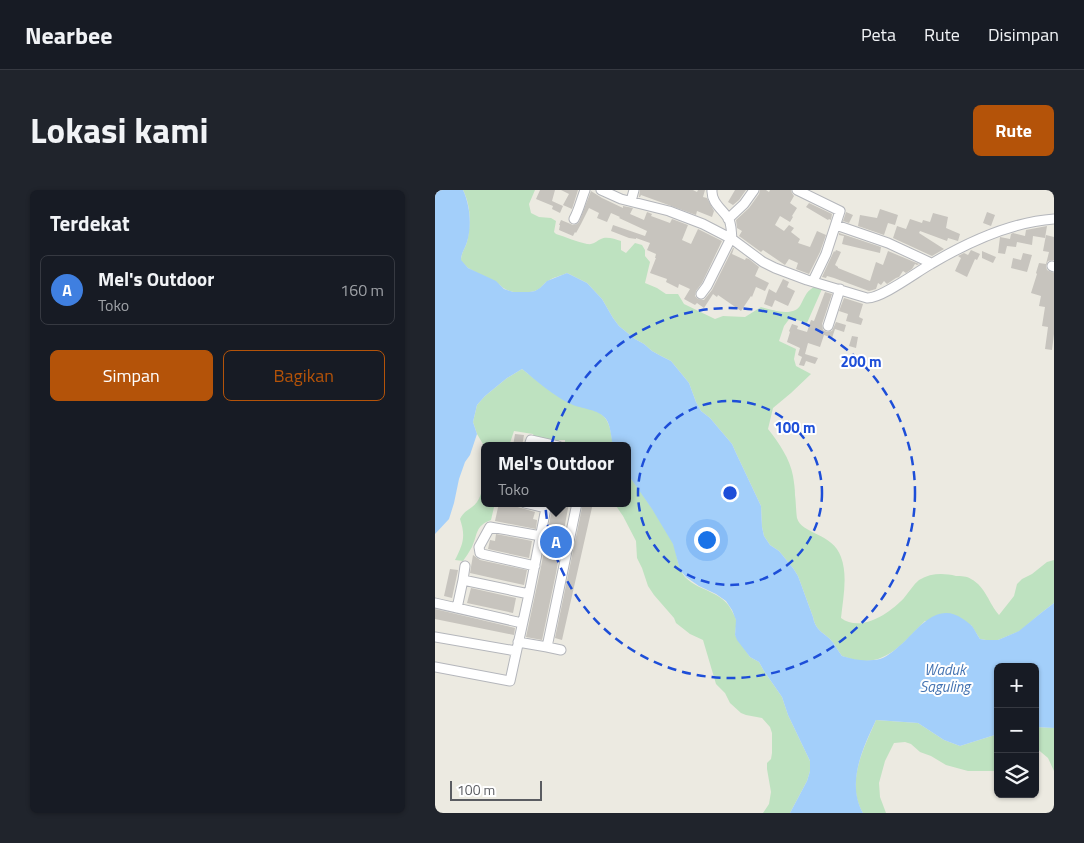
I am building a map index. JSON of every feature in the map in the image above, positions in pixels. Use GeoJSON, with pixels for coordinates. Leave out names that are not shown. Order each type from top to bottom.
{"type":"FeatureCollection","features":[{"type":"Feature","properties":{"kind":"street"},"geometry":{"type":"LineString","coordinates":[[574,219],[585,190]]}},
{"type":"Feature","properties":{"kind":"street"},"geometry":{"type":"LineString","coordinates":[[601,190],[631,201],[669,211],[703,224],[731,238],[763,262],[775,268],[867,298],[871,298],[962,247],[990,234],[1025,224],[1054,219]]}},
{"type":"Feature","properties":{"kind":"street"},"geometry":{"type":"LineString","coordinates":[[631,201],[634,190]]}},
{"type":"Feature","properties":{"kind":"street"},"geometry":{"type":"LineString","coordinates":[[701,294],[707,286],[731,238],[729,219],[712,196],[711,190]]}},
{"type":"Feature","properties":{"kind":"street"},"geometry":{"type":"LineString","coordinates":[[729,219],[744,204],[754,190]]}},
{"type":"Feature","properties":{"kind":"street"},"geometry":{"type":"LineString","coordinates":[[797,190],[839,210],[840,213],[826,254],[813,281]]}},
{"type":"Feature","properties":{"kind":"street"},"geometry":{"type":"LineString","coordinates":[[836,225],[888,244],[931,264]]}},
{"type":"Feature","properties":{"kind":"street"},"geometry":{"type":"LineString","coordinates":[[828,326],[841,289]]}},
{"type":"Feature","properties":{"kind":"street"},"geometry":{"type":"LineString","coordinates":[[530,442],[533,440],[541,442]]}},
{"type":"Feature","properties":{"kind":"street"},"geometry":{"type":"LineString","coordinates":[[510,681],[547,507]]}},
{"type":"Feature","properties":{"kind":"street"},"geometry":{"type":"LineString","coordinates":[[547,646],[576,507]]}},
{"type":"Feature","properties":{"kind":"street"},"geometry":{"type":"LineString","coordinates":[[535,566],[482,554],[479,547],[490,527],[541,536]]}},
{"type":"Feature","properties":{"kind":"street"},"geometry":{"type":"LineString","coordinates":[[457,608],[465,566]]}},
{"type":"Feature","properties":{"kind":"street"},"geometry":{"type":"LineString","coordinates":[[463,580],[529,594]]}},
{"type":"Feature","properties":{"kind":"street"},"geometry":{"type":"LineString","coordinates":[[435,603],[522,623]]}},
{"type":"Feature","properties":{"kind":"street"},"geometry":{"type":"LineString","coordinates":[[435,636],[517,647],[547,646],[561,650]]}},
{"type":"Feature","properties":{"kind":"street"},"geometry":{"type":"LineString","coordinates":[[435,667],[520,683]]}},
{"type":"Feature","properties":{"kind":"green space"},"geometry":{"type":"Polygon","coordinates":[[[463,190],[535,190],[529,204],[531,213],[556,221],[554,232],[556,234],[587,244],[605,238],[616,239],[621,241],[621,250],[626,253],[635,243],[642,245],[645,250],[645,256],[650,262],[645,283],[666,294],[678,294],[684,304],[715,319],[723,316],[745,317],[761,307],[783,312],[794,311],[810,290],[816,286],[822,289],[807,323],[790,318],[784,326],[779,341],[796,349],[794,359],[796,366],[811,374],[773,408],[768,429],[783,451],[792,470],[797,518],[804,527],[831,543],[841,557],[845,579],[841,618],[857,623],[875,619],[898,604],[919,580],[928,576],[942,574],[966,577],[976,582],[999,615],[1014,596],[1017,584],[1022,579],[1047,562],[1054,560],[1054,603],[1020,631],[998,640],[980,639],[971,625],[925,621],[897,648],[880,658],[871,661],[861,661],[842,656],[832,641],[815,625],[798,576],[793,568],[779,551],[770,545],[764,536],[761,506],[732,444],[710,418],[701,411],[689,383],[671,361],[652,351],[619,326],[602,299],[587,283],[567,273],[550,280],[535,291],[518,293],[503,288],[468,268],[461,261],[467,242],[470,222],[468,202],[463,190]]]}},
{"type":"Feature","properties":{"kind":"green space"},"geometry":{"type":"Polygon","coordinates":[[[522,369],[553,393],[600,413],[608,424],[612,442],[565,442],[565,440],[559,440],[558,442],[534,437],[533,434],[514,431],[510,442],[482,442],[473,422],[477,405],[507,378],[522,369]]]}},
{"type":"Feature","properties":{"kind":"green space"},"geometry":{"type":"Polygon","coordinates":[[[631,479],[672,541],[682,573],[691,582],[718,596],[729,606],[736,619],[735,635],[750,657],[759,662],[782,697],[788,715],[810,761],[807,781],[790,813],[763,813],[769,804],[771,792],[767,769],[767,763],[771,759],[772,753],[772,733],[770,727],[762,718],[741,713],[730,703],[725,693],[716,684],[703,640],[690,634],[676,623],[648,586],[637,558],[636,541],[617,507],[631,507],[631,479]]]}},
{"type":"Feature","properties":{"kind":"green space"},"geometry":{"type":"Polygon","coordinates":[[[481,493],[481,507],[494,507],[491,520],[482,525],[463,561],[455,560],[463,540],[460,519],[464,513],[475,505],[481,493]]]}},
{"type":"Feature","properties":{"kind":"green space"},"geometry":{"type":"Polygon","coordinates":[[[876,720],[918,723],[944,740],[960,746],[994,735],[994,771],[968,771],[946,765],[920,752],[911,744],[905,742],[894,743],[885,761],[879,783],[880,797],[886,813],[863,813],[858,802],[856,778],[862,754],[876,720]]]}},
{"type":"Feature","properties":{"kind":"green space"},"geometry":{"type":"Polygon","coordinates":[[[1039,727],[1054,728],[1054,771],[1048,758],[1039,750],[1039,727]]]}},
{"type":"Feature","properties":{"kind":"water","name":"Waduk Saguling"},"geometry":{"type":"Polygon","coordinates":[[[435,190],[463,190],[469,209],[470,222],[469,236],[461,260],[468,268],[496,281],[504,289],[513,292],[535,291],[547,281],[567,273],[587,283],[602,299],[619,326],[652,351],[671,361],[689,383],[701,411],[710,418],[732,444],[761,506],[764,536],[770,545],[779,551],[793,568],[798,576],[815,625],[832,641],[842,656],[865,660],[883,658],[931,618],[938,614],[946,613],[954,614],[967,622],[972,626],[980,639],[998,640],[1019,631],[1054,603],[1054,728],[1039,727],[1039,663],[994,663],[994,735],[960,746],[944,740],[918,723],[876,720],[866,742],[856,778],[858,802],[863,813],[790,813],[807,781],[810,761],[788,715],[782,697],[759,662],[750,657],[737,640],[735,635],[736,620],[726,601],[699,586],[680,570],[673,544],[631,479],[631,442],[612,442],[608,422],[603,416],[564,401],[522,369],[507,378],[477,405],[473,422],[477,434],[459,479],[449,519],[435,534],[435,190]]]}},
{"type":"Feature","properties":{"kind":"building"},"geometry":{"type":"Polygon","coordinates":[[[540,190],[555,190],[552,201],[563,206],[560,213],[552,209],[553,206],[536,199],[540,190]]]}},
{"type":"Feature","properties":{"kind":"building"},"geometry":{"type":"Polygon","coordinates":[[[561,190],[578,190],[572,209],[563,205],[569,194],[561,190]]]}},
{"type":"Feature","properties":{"kind":"building"},"geometry":{"type":"Polygon","coordinates":[[[640,190],[693,190],[697,192],[698,190],[705,190],[703,197],[707,198],[714,211],[712,217],[697,211],[696,215],[641,195],[639,197],[640,190]]]}},
{"type":"Feature","properties":{"kind":"building"},"geometry":{"type":"Polygon","coordinates":[[[735,190],[746,190],[733,205],[728,202],[735,190]]]}},
{"type":"Feature","properties":{"kind":"building"},"geometry":{"type":"Polygon","coordinates":[[[760,190],[769,192],[770,190],[791,190],[794,196],[790,203],[797,208],[793,217],[790,222],[780,216],[775,225],[784,231],[789,225],[794,228],[791,232],[800,239],[798,243],[810,247],[817,231],[826,235],[809,274],[796,269],[798,263],[789,259],[785,265],[763,250],[761,252],[739,236],[742,231],[737,228],[736,220],[749,208],[760,190]]]}},
{"type":"Feature","properties":{"kind":"building"},"geometry":{"type":"Polygon","coordinates":[[[591,191],[623,208],[623,206],[633,208],[630,214],[644,220],[647,212],[652,214],[651,216],[670,223],[672,219],[688,225],[682,240],[691,244],[698,229],[722,241],[702,283],[696,291],[695,296],[698,299],[704,300],[712,290],[733,248],[732,254],[745,260],[746,258],[749,259],[759,267],[755,276],[769,283],[765,291],[756,287],[752,297],[741,311],[718,295],[717,297],[713,294],[704,308],[697,303],[695,305],[684,299],[690,289],[679,284],[678,288],[666,282],[667,279],[650,273],[656,254],[647,250],[650,243],[611,231],[613,225],[645,236],[647,231],[611,213],[607,222],[597,218],[599,213],[589,208],[573,236],[559,230],[561,220],[573,225],[579,222],[591,191]]]}},
{"type":"Feature","properties":{"kind":"building"},"geometry":{"type":"Polygon","coordinates":[[[809,203],[832,214],[831,220],[806,207],[809,203]]]}},
{"type":"Feature","properties":{"kind":"building"},"geometry":{"type":"Polygon","coordinates":[[[880,209],[898,215],[895,225],[888,223],[884,235],[858,226],[860,215],[877,218],[880,209]]]}},
{"type":"Feature","properties":{"kind":"building"},"geometry":{"type":"Polygon","coordinates":[[[846,212],[853,215],[849,223],[843,221],[846,212]]]}},
{"type":"Feature","properties":{"kind":"building"},"geometry":{"type":"Polygon","coordinates":[[[987,212],[995,215],[991,226],[983,223],[987,212]]]}},
{"type":"Feature","properties":{"kind":"building"},"geometry":{"type":"Polygon","coordinates":[[[933,213],[948,217],[946,228],[960,234],[958,241],[948,238],[947,241],[920,231],[919,233],[944,249],[932,256],[893,238],[897,226],[906,229],[910,219],[922,223],[923,220],[930,222],[933,213]]]}},
{"type":"Feature","properties":{"kind":"building"},"geometry":{"type":"Polygon","coordinates":[[[1047,226],[1045,238],[1033,236],[1032,245],[1017,242],[1016,247],[1007,246],[1005,254],[998,253],[1000,237],[1010,239],[1013,233],[1025,236],[1026,230],[1047,226]]]}},
{"type":"Feature","properties":{"kind":"building"},"geometry":{"type":"Polygon","coordinates":[[[839,233],[881,247],[880,253],[842,244],[844,236],[839,235],[839,233]]]}},
{"type":"Feature","properties":{"kind":"building"},"geometry":{"type":"Polygon","coordinates":[[[1046,235],[1054,237],[1054,260],[1048,261],[1046,266],[1047,270],[1054,273],[1054,334],[1052,350],[1045,349],[1048,327],[1042,326],[1045,307],[1039,306],[1041,296],[1031,293],[1039,263],[1046,264],[1049,252],[1043,251],[1046,235]]]}},
{"type":"Feature","properties":{"kind":"building"},"geometry":{"type":"Polygon","coordinates":[[[836,250],[841,252],[835,265],[838,268],[870,281],[876,262],[883,265],[888,251],[919,264],[915,264],[906,273],[903,271],[899,277],[887,284],[884,281],[881,285],[878,283],[876,289],[869,291],[834,278],[822,277],[836,250]]]}},
{"type":"Feature","properties":{"kind":"building"},"geometry":{"type":"Polygon","coordinates":[[[971,250],[980,254],[977,260],[975,259],[967,277],[955,271],[961,258],[958,256],[964,253],[968,255],[971,250]]]}},
{"type":"Feature","properties":{"kind":"building"},"geometry":{"type":"Polygon","coordinates":[[[982,251],[996,257],[993,263],[982,258],[982,251]]]}},
{"type":"Feature","properties":{"kind":"building"},"geometry":{"type":"Polygon","coordinates":[[[1023,253],[1032,255],[1027,272],[1011,268],[1013,258],[1021,260],[1023,253]]]}},
{"type":"Feature","properties":{"kind":"building"},"geometry":{"type":"Polygon","coordinates":[[[783,279],[789,282],[787,287],[795,291],[788,306],[775,300],[772,307],[764,304],[769,289],[776,293],[783,279]]]}},
{"type":"Feature","properties":{"kind":"building"},"geometry":{"type":"Polygon","coordinates":[[[825,292],[832,294],[822,324],[823,330],[827,332],[832,331],[836,322],[846,325],[844,332],[835,329],[832,338],[824,335],[820,347],[808,343],[805,354],[818,358],[815,364],[806,361],[804,366],[799,365],[802,357],[798,355],[800,348],[787,342],[789,331],[792,324],[798,326],[797,329],[807,332],[811,320],[814,321],[825,292]]]}},
{"type":"Feature","properties":{"kind":"building"},"geometry":{"type":"Polygon","coordinates":[[[844,298],[863,304],[859,317],[863,319],[861,325],[846,321],[848,314],[839,311],[844,298]]]}},
{"type":"Feature","properties":{"kind":"building"},"geometry":{"type":"Polygon","coordinates":[[[852,336],[858,337],[856,348],[849,346],[852,336]]]}},
{"type":"Feature","properties":{"kind":"building"},"geometry":{"type":"Polygon","coordinates":[[[515,434],[524,435],[523,442],[514,442],[515,434]]]}},
{"type":"Feature","properties":{"kind":"building"},"geometry":{"type":"Polygon","coordinates":[[[498,507],[518,507],[535,512],[533,519],[537,520],[536,529],[495,521],[498,507]]]}},
{"type":"Feature","properties":{"kind":"building"},"geometry":{"type":"Polygon","coordinates":[[[552,507],[568,507],[542,640],[526,637],[552,507]]]}},
{"type":"Feature","properties":{"kind":"building"},"geometry":{"type":"Polygon","coordinates":[[[582,507],[592,507],[562,640],[555,638],[582,507]]]}},
{"type":"Feature","properties":{"kind":"building"},"geometry":{"type":"Polygon","coordinates":[[[496,534],[532,541],[529,558],[488,549],[490,540],[495,541],[496,534]]]}},
{"type":"Feature","properties":{"kind":"building"},"geometry":{"type":"Polygon","coordinates":[[[473,555],[480,560],[527,570],[524,585],[470,573],[473,555]]]}},
{"type":"Feature","properties":{"kind":"building"},"geometry":{"type":"Polygon","coordinates":[[[450,569],[458,570],[452,598],[444,596],[450,569]]]}},
{"type":"Feature","properties":{"kind":"building"},"geometry":{"type":"Polygon","coordinates":[[[471,588],[516,598],[513,613],[467,603],[471,588]]]}},
{"type":"Feature","properties":{"kind":"building"},"geometry":{"type":"Polygon","coordinates":[[[435,609],[515,628],[514,635],[435,619],[435,609]]]}},
{"type":"Feature","properties":{"kind":"place","name":"Mel's Outdoor"},"geometry":{"type":"Point","coordinates":[556,542]}}]}
